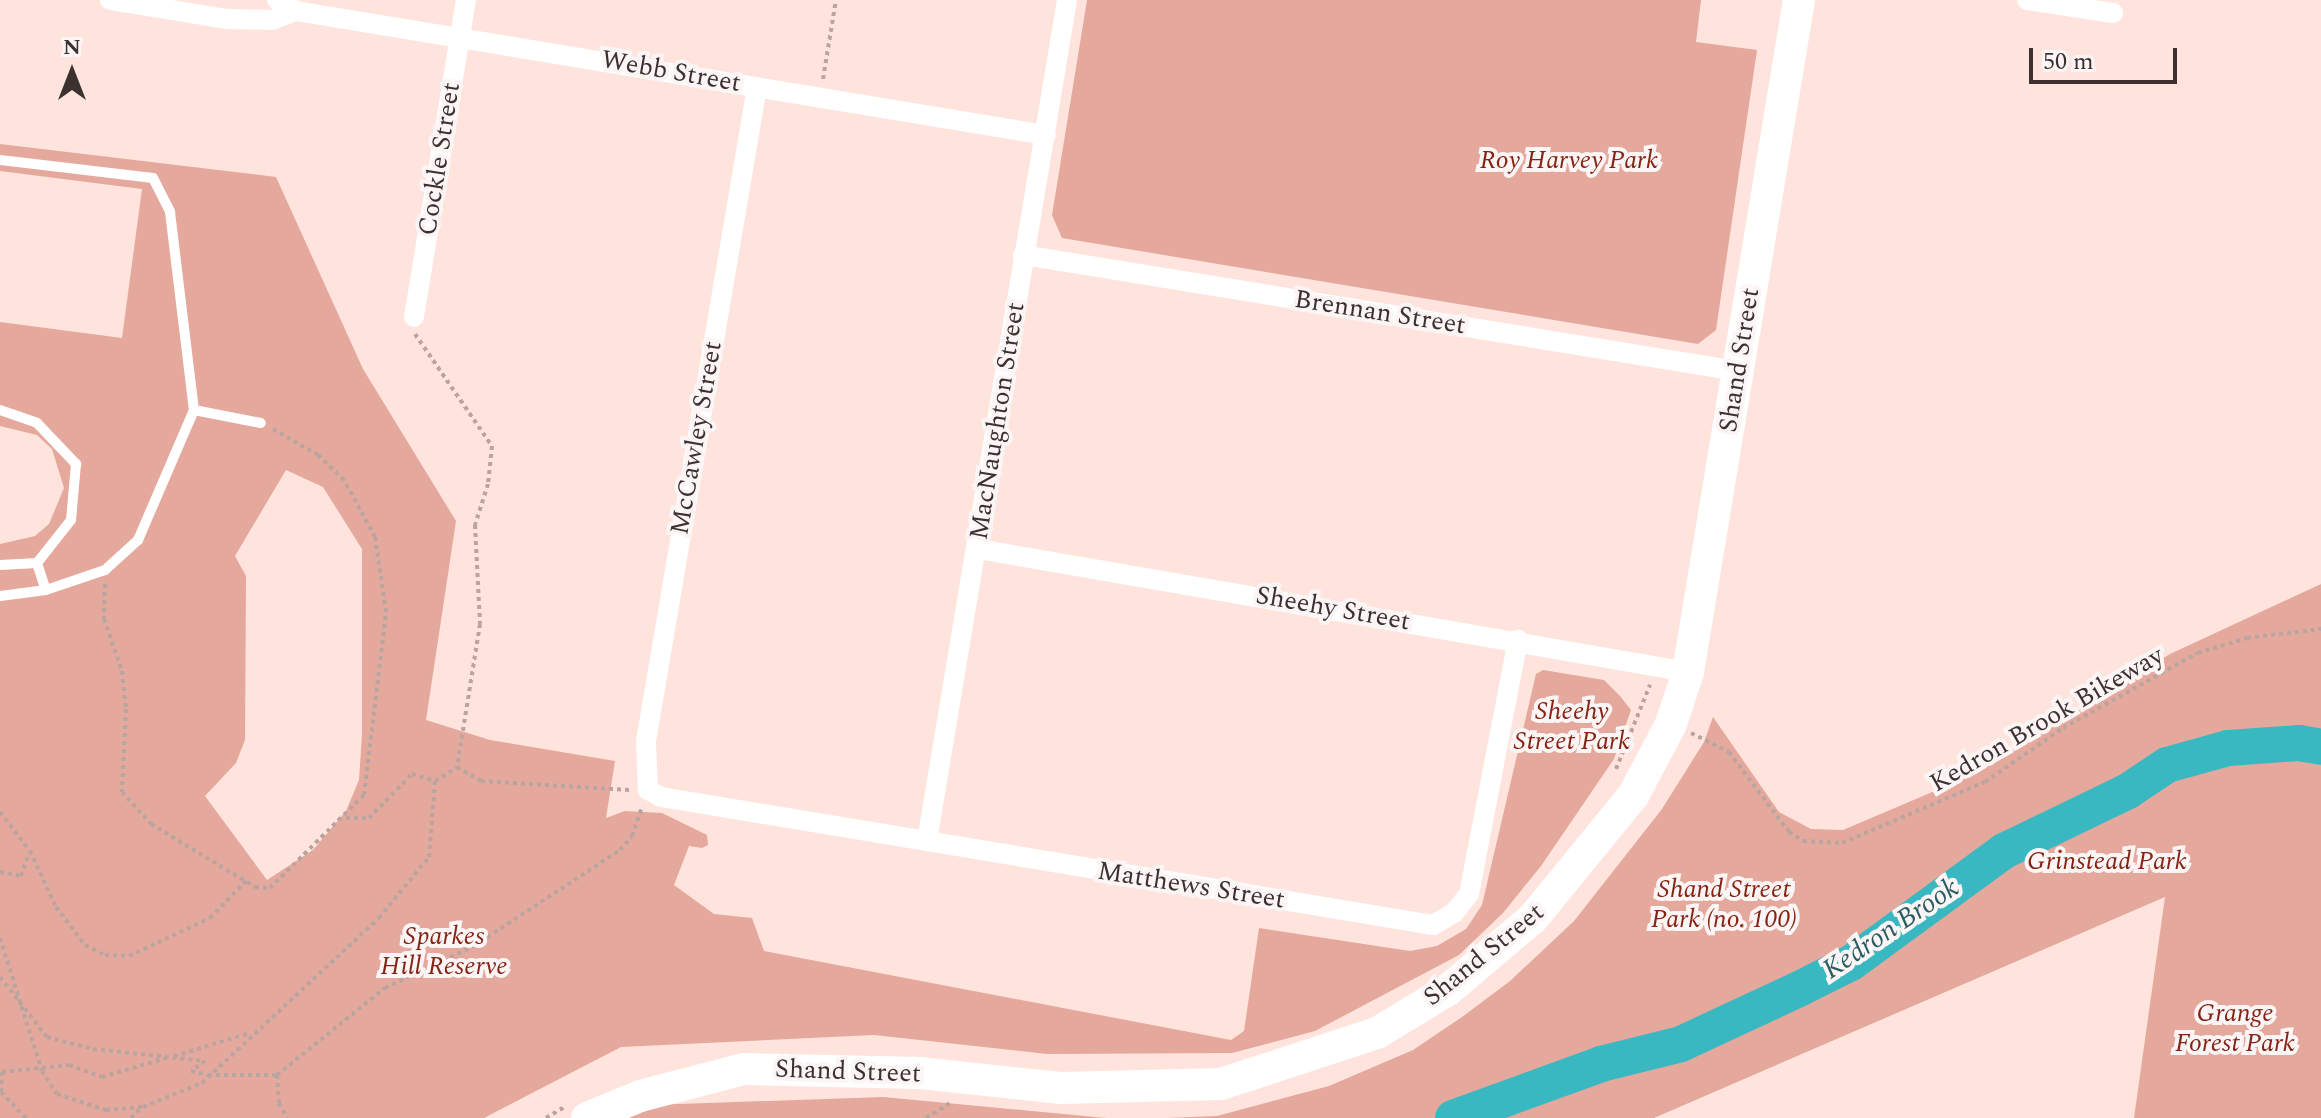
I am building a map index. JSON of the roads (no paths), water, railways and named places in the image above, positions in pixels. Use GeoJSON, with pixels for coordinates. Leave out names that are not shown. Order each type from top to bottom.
{"type":"FeatureCollection","features":[{"type":"Feature","properties":{"kind":"main road","name":"Shand Street"},"geometry":{"type":"LineString","coordinates":[[580,1110],[744,1069],[905,1072],[1060,1088],[1197,1088],[1285,1067],[1377,1033],[1448,990],[1554,895],[1633,796],[1671,724],[1688,672],[1799,0]]}},
{"type":"Feature","properties":{"kind":"street","name":"Webb Street"},"geometry":{"type":"LineString","coordinates":[[110,0],[227,19],[272,20],[296,11]]}},
{"type":"Feature","properties":{"kind":"street","name":"Webb Street"},"geometry":{"type":"LineString","coordinates":[[277,0],[296,11],[1046,135]]}},
{"type":"Feature","properties":{"kind":"street","name":"Cockle Street"},"geometry":{"type":"LineString","coordinates":[[414,317],[466,0]]}},
{"type":"Feature","properties":{"kind":"street","name":"MacNaughton Street"},"geometry":{"type":"LineString","coordinates":[[927,841],[1067,0]]}},
{"type":"Feature","properties":{"kind":"street"},"geometry":{"type":"LineString","coordinates":[[2027,0],[2107,8]]}},
{"type":"Feature","properties":{"kind":"street","name":"McCawley Street"},"geometry":{"type":"LineString","coordinates":[[648,790],[646,741],[757,87]]}},
{"type":"Feature","properties":{"kind":"street","name":"Brennan Street"},"geometry":{"type":"LineString","coordinates":[[1023,255],[1737,371]]}},
{"type":"Feature","properties":{"kind":"street","name":"Sheehy Street"},"geometry":{"type":"LineString","coordinates":[[978,549],[1518,640],[1688,672]]}},
{"type":"Feature","properties":{"kind":"street","name":"Matthews Street"},"geometry":{"type":"LineString","coordinates":[[648,790],[661,797],[1433,925],[1454,913],[1469,894],[1518,640]]}},
{"type":"Feature","properties":{"kind":"lane"},"geometry":{"type":"LineString","coordinates":[[0,160],[153,178],[170,212],[194,410],[138,540],[105,570],[46,590],[0,596]]}},
{"type":"Feature","properties":{"kind":"lane"},"geometry":{"type":"LineString","coordinates":[[0,410],[37,423],[76,464],[71,520],[37,563],[0,565]]}},
{"type":"Feature","properties":{"kind":"lane"},"geometry":{"type":"LineString","coordinates":[[194,410],[261,423]]}},
{"type":"Feature","properties":{"kind":"lane"},"geometry":{"type":"LineString","coordinates":[[37,563],[46,590]]}},
{"type":"Feature","properties":{"kind":"waterway","name":"Kedron Brook"},"geometry":{"type":"LineString","coordinates":[[1453,1118],[1601,1064],[1681,1044],[1801,988],[1851,963],[2004,851],[2128,791],[2167,765],[2228,748],[2299,743],[2321,747]]}},
{"type":"Feature","properties":{"kind":"park label","name":"Roy Harvey Park"},"geometry":{"type":"Point","coordinates":[1569,161]}},
{"type":"Feature","properties":{"kind":"park label","name":"Sheehy Street Park"},"geometry":{"type":"Point","coordinates":[1572,727]}},
{"type":"Feature","properties":{"kind":"park label","name":"Grinstead Park"},"geometry":{"type":"Point","coordinates":[2107,862]}},
{"type":"Feature","properties":{"kind":"park label","name":"Shand Street Park (no. 100)"},"geometry":{"type":"Point","coordinates":[1724,905]}},
{"type":"Feature","properties":{"kind":"park label","name":"Sparkes Hill Reserve"},"geometry":{"type":"Point","coordinates":[444,952]}},
{"type":"Feature","properties":{"kind":"park label","name":"Grange Forest Park"},"geometry":{"type":"Point","coordinates":[2235,1029]}}]}
